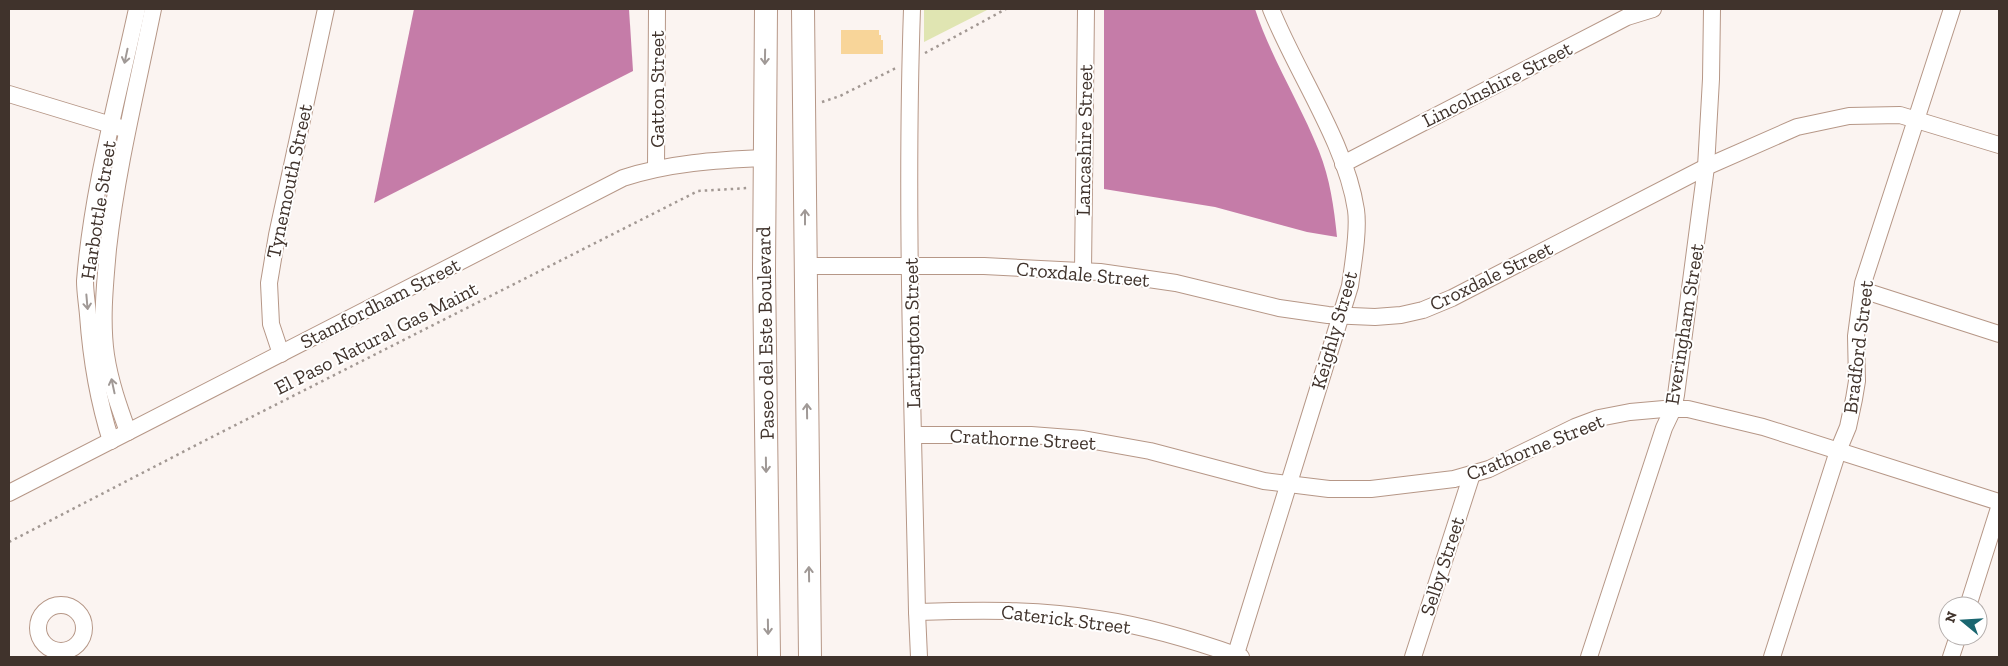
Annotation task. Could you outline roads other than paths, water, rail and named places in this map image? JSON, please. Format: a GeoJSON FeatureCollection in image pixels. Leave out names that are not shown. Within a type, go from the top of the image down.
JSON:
{"type":"FeatureCollection","features":[{"type":"Feature","properties":{"kind":"main road","name":"Paseo del Este Boulevard"},"geometry":{"type":"LineString","coordinates":[[766,9],[764,187],[769,657]]}},
{"type":"Feature","properties":{"kind":"main road","name":"Paseo del Este Boulevard"},"geometry":{"type":"LineString","coordinates":[[803,9],[810,657]]}},
{"type":"Feature","properties":{"kind":"street","name":"Harbottle Street"},"geometry":{"type":"LineString","coordinates":[[111,441],[104,420],[96,379],[85,282],[91,232],[137,9]]}},
{"type":"Feature","properties":{"kind":"street","name":"Harbottle Street"},"geometry":{"type":"LineString","coordinates":[[128,432],[114,394],[106,354],[104,294],[112,218],[153,9]]}},
{"type":"Feature","properties":{"kind":"street","name":"Tynemouth Street"},"geometry":{"type":"LineString","coordinates":[[281,354],[271,324],[269,283],[277,236],[326,9]]}},
{"type":"Feature","properties":{"kind":"street","name":"Gatton Street"},"geometry":{"type":"LineString","coordinates":[[656,168],[657,9]]}},
{"type":"Feature","properties":{"kind":"street","name":"Lartington Street"},"geometry":{"type":"LineString","coordinates":[[912,9],[910,61],[911,265],[916,612],[919,657]]}},
{"type":"Feature","properties":{"kind":"street","name":"Lancashire Street"},"geometry":{"type":"LineString","coordinates":[[1082,271],[1086,9]]}},
{"type":"Feature","properties":{"kind":"street","name":"Keighly Street"},"geometry":{"type":"LineString","coordinates":[[1237,657],[1350,286],[1354,262],[1356,211],[1349,182],[1336,145],[1271,9]]}},
{"type":"Feature","properties":{"kind":"street","name":"Lincolnshire Street"},"geometry":{"type":"LineString","coordinates":[[1343,164],[1627,17],[1654,9]]}},
{"type":"Feature","properties":{"kind":"street","name":"Everingham Street"},"geometry":{"type":"LineString","coordinates":[[1589,657],[1664,428],[1673,409],[1682,363],[1706,166],[1711,79],[1712,9]]}},
{"type":"Feature","properties":{"kind":"street","name":"Bradford Street"},"geometry":{"type":"LineString","coordinates":[[1772,657],[1838,451],[1848,427],[1857,381],[1856,336],[1862,290],[1952,9]]}},
{"type":"Feature","properties":{"kind":"street"},"geometry":{"type":"LineString","coordinates":[[9,94],[128,130]]}},
{"type":"Feature","properties":{"kind":"street","name":"Croxdale Street"},"geometry":{"type":"LineString","coordinates":[[805,266],[911,265],[1082,271],[1176,283],[1279,308],[1340,316],[1400,315],[1423,310],[1444,301],[1706,166],[1790,130],[1820,122],[1866,114],[1900,115],[1999,145]]}},
{"type":"Feature","properties":{"kind":"street","name":"Stamfordham Street"},"geometry":{"type":"LineString","coordinates":[[9,493],[623,178],[656,168],[700,162],[764,158]]}},
{"type":"Feature","properties":{"kind":"street"},"geometry":{"type":"LineString","coordinates":[[1862,290],[1999,334]]}},
{"type":"Feature","properties":{"kind":"street","name":"Crathorne Street"},"geometry":{"type":"LineString","coordinates":[[913,435],[1022,434],[1083,439],[1150,451],[1264,481],[1330,489],[1371,489],[1436,482],[1489,469],[1575,427],[1599,418],[1630,412],[1688,409],[1763,427],[1999,502]]}},
{"type":"Feature","properties":{"kind":"street","name":"Selby Street"},"geometry":{"type":"LineString","coordinates":[[1413,657],[1472,474]]}},
{"type":"Feature","properties":{"kind":"street"},"geometry":{"type":"LineString","coordinates":[[1971,596],[1999,508]]}},
{"type":"Feature","properties":{"kind":"street","name":"Caterick Street"},"geometry":{"type":"LineString","coordinates":[[916,612],[1010,611],[1099,618],[1141,628],[1237,657]]}}]}
